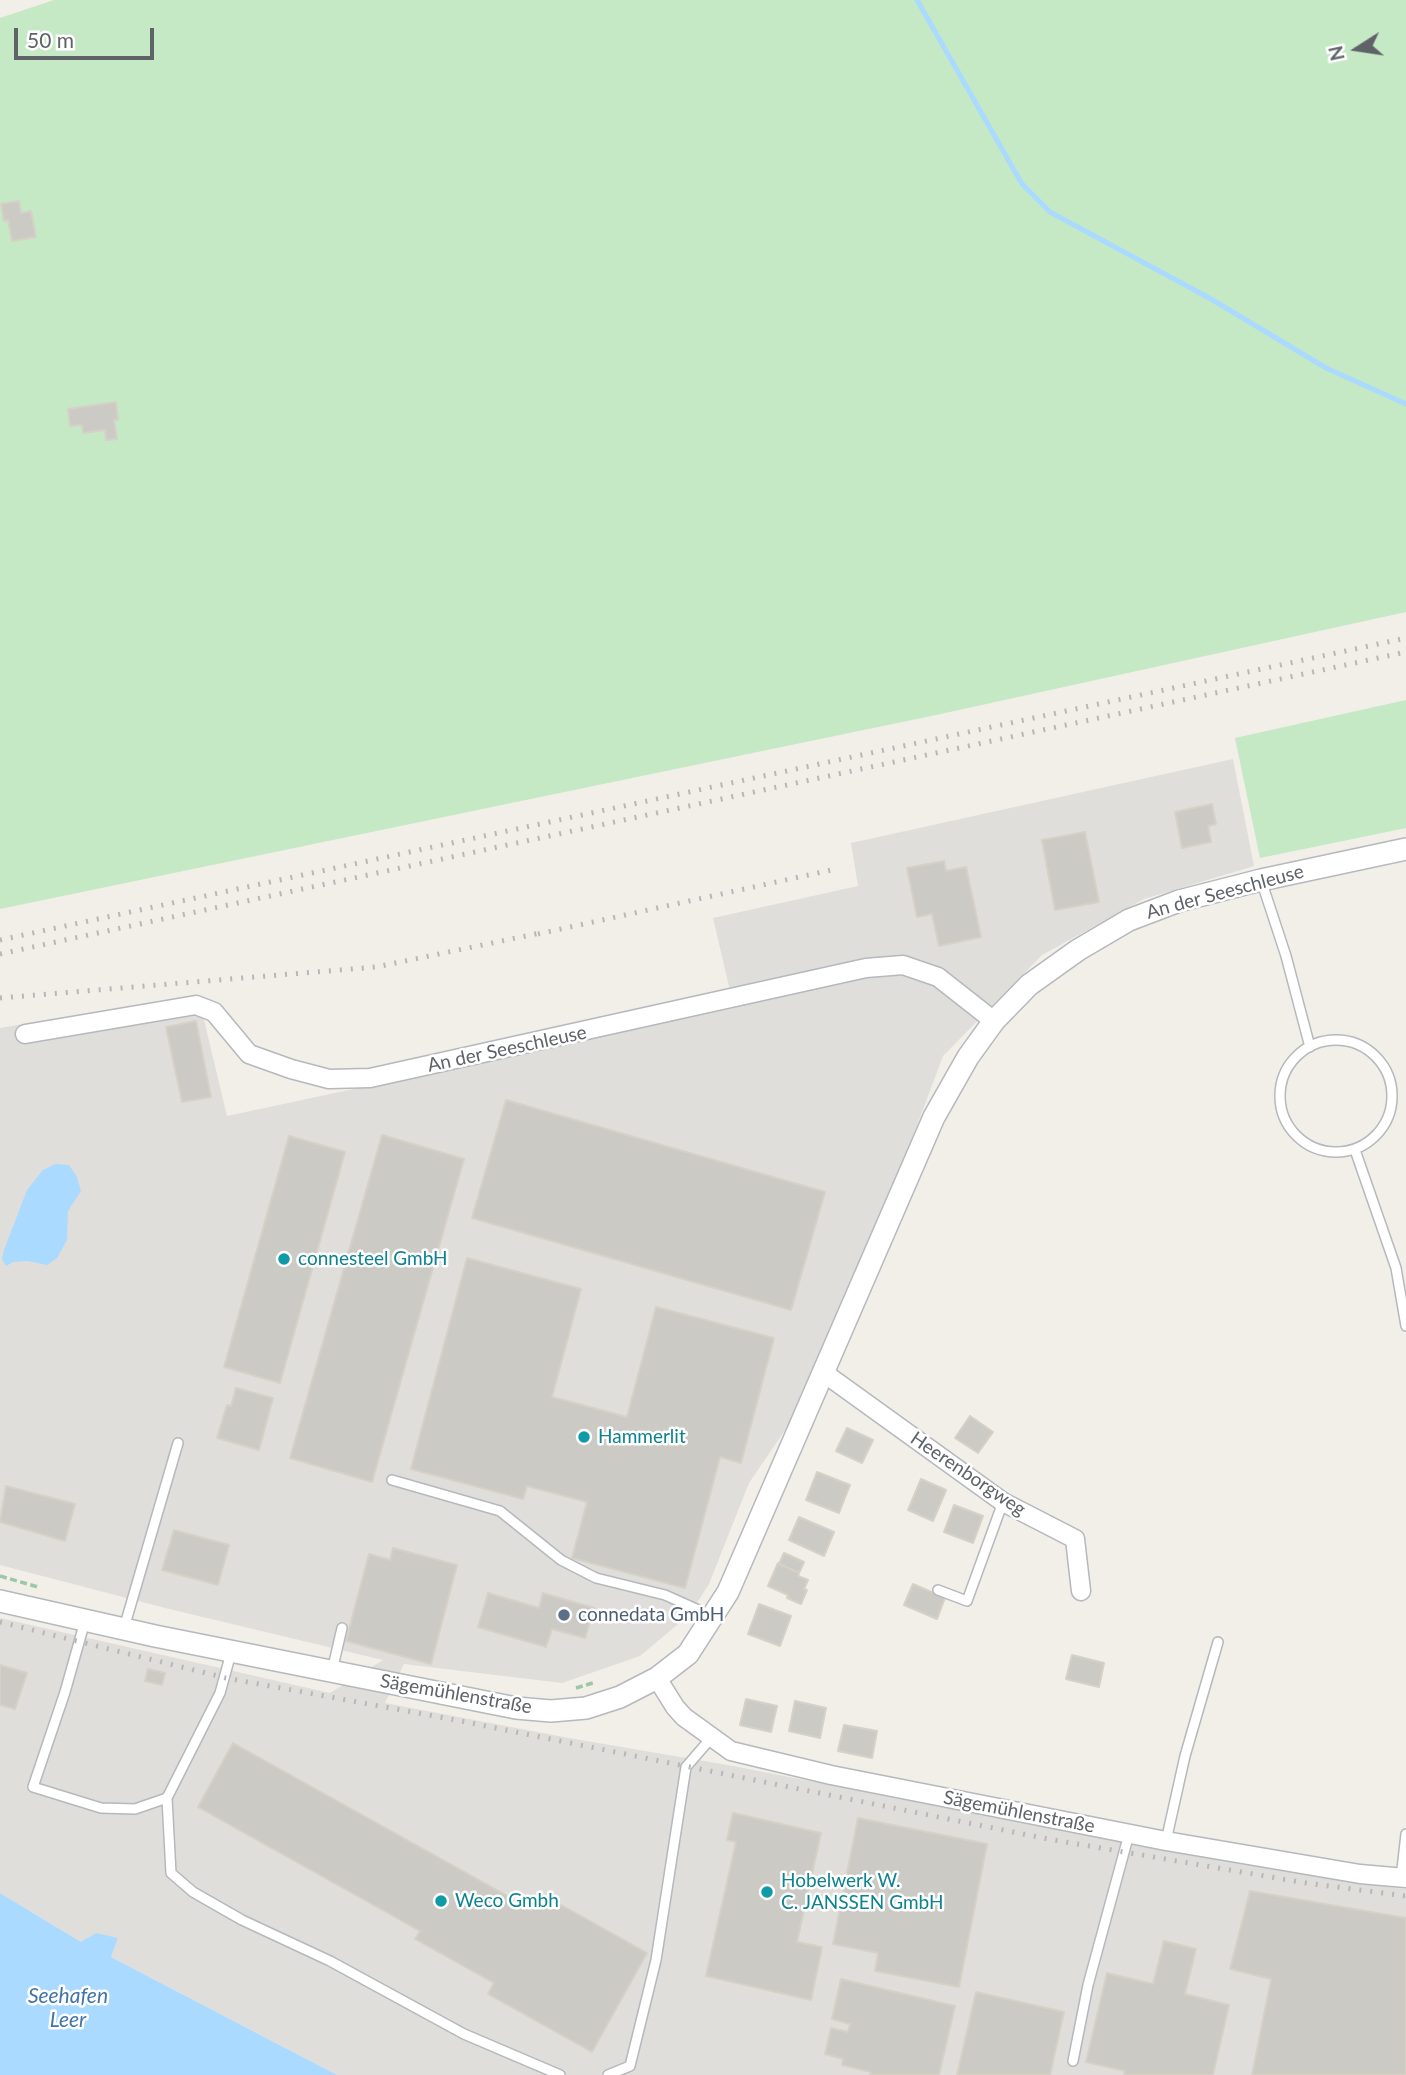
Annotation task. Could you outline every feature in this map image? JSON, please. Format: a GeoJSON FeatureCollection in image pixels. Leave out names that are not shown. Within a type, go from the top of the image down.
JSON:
{"type":"FeatureCollection","features":[{"type":"Feature","properties":{"kind":"street","name":"An der Seeschleuse"},"geometry":{"type":"LineString","coordinates":[[657,1678],[688,1654],[734,1581],[934,1117],[968,1057],[994,1021],[1028,985],[1078,950],[1129,920],[1179,901],[1261,880],[1406,849]]}},
{"type":"Feature","properties":{"kind":"street","name":"An der Seeschleuse"},"geometry":{"type":"LineString","coordinates":[[25,1034],[197,1005],[214,1012],[249,1054],[329,1079],[370,1078],[866,968],[903,965],[938,977],[994,1021]]}},
{"type":"Feature","properties":{"kind":"street","name":"Heerenborgweg"},"geometry":{"type":"LineString","coordinates":[[824,1373],[1003,1502],[1075,1539],[1082,1591]]}},
{"type":"Feature","properties":{"kind":"street","name":"Sägemühlenstraße"},"geometry":{"type":"LineString","coordinates":[[0,1601],[124,1630],[516,1708],[551,1711],[586,1707],[621,1697],[657,1678],[684,1717],[731,1751],[831,1776],[1166,1841],[1360,1874],[1403,1878]]}},
{"type":"Feature","properties":{"kind":"lane"},"geometry":{"type":"LineString","coordinates":[[1261,880],[1286,956],[1310,1046]]}},
{"type":"Feature","properties":{"kind":"lane"},"geometry":{"type":"LineString","coordinates":[[1328,1041],[1345,1041],[1365,1048],[1381,1062],[1385,1070],[1392,1088],[1390,1113],[1379,1134],[1355,1150],[1323,1152],[1301,1140],[1284,1119],[1280,1093],[1285,1073],[1296,1057],[1310,1046],[1328,1041]]}},
{"type":"Feature","properties":{"kind":"lane"},"geometry":{"type":"LineString","coordinates":[[1355,1150],[1395,1268],[1406,1326]]}},
{"type":"Feature","properties":{"kind":"lane"},"geometry":{"type":"LineString","coordinates":[[1395,1268],[1406,1266]]}},
{"type":"Feature","properties":{"kind":"lane"},"geometry":{"type":"LineString","coordinates":[[124,1630],[178,1443]]}},
{"type":"Feature","properties":{"kind":"lane"},"geometry":{"type":"LineString","coordinates":[[392,1480],[500,1511],[561,1560],[596,1578],[665,1595],[713,1617]]}},
{"type":"Feature","properties":{"kind":"lane"},"geometry":{"type":"LineString","coordinates":[[938,1590],[967,1601],[1003,1502]]}},
{"type":"Feature","properties":{"kind":"lane"},"geometry":{"type":"LineString","coordinates":[[85,1621],[65,1692],[33,1787],[101,1808],[135,1809],[167,1798]]}},
{"type":"Feature","properties":{"kind":"lane"},"geometry":{"type":"LineString","coordinates":[[332,1671],[342,1628]]}},
{"type":"Feature","properties":{"kind":"lane"},"geometry":{"type":"LineString","coordinates":[[1166,1841],[1185,1756],[1219,1642]]}},
{"type":"Feature","properties":{"kind":"lane"},"geometry":{"type":"LineString","coordinates":[[231,1651],[220,1693],[167,1798],[171,1873],[193,1892],[242,1920],[330,1961],[464,2034],[560,2075]]}},
{"type":"Feature","properties":{"kind":"lane"},"geometry":{"type":"LineString","coordinates":[[608,2075],[630,2066],[656,1960],[686,1767],[712,1737]]}},
{"type":"Feature","properties":{"kind":"lane"},"geometry":{"type":"LineString","coordinates":[[1073,2061],[1088,1985],[1129,1834]]}},
{"type":"Feature","properties":{"kind":"lane"},"geometry":{"type":"LineString","coordinates":[[1403,1878],[1406,1834]]}},
{"type":"Feature","properties":{"kind":"shaded area"},"geometry":{"type":"Polygon","coordinates":[[[1233,759],[1254,866],[1144,899],[1042,955],[943,1056],[824,1373],[749,1483],[709,1584],[689,1615],[640,1656],[562,1683],[404,1664],[385,1703],[733,1766],[1166,1851],[1406,1889],[1406,2075],[337,2075],[111,1957],[118,1938],[81,1942],[0,1893],[0,1618],[330,1693],[383,1660],[0,1565],[0,1028],[198,995],[227,1116],[734,1008],[713,918],[858,886],[851,843],[1233,759]]]}},
{"type":"Feature","properties":{"kind":"green space"},"geometry":{"type":"Polygon","coordinates":[[[54,0],[1406,0],[1406,612],[936,715],[0,909],[0,18],[54,0]]]}},
{"type":"Feature","properties":{"kind":"green space"},"geometry":{"type":"Polygon","coordinates":[[[1406,700],[1406,828],[1260,858],[1235,738],[1406,700]]]}},
{"type":"Feature","properties":{"kind":"water"},"geometry":{"type":"Polygon","coordinates":[[[55,1164],[69,1165],[77,1177],[81,1191],[68,1211],[67,1240],[57,1258],[47,1265],[27,1261],[13,1262],[6,1266],[2,1259],[4,1250],[27,1190],[43,1170],[55,1164]]]}},
{"type":"Feature","properties":{"kind":"water","name":"Seehafen Leer"},"geometry":{"type":"Polygon","coordinates":[[[0,1893],[81,1942],[96,1933],[118,1938],[111,1957],[337,2075],[0,2075],[0,1893]]]}},
{"type":"Feature","properties":{"kind":"building"},"geometry":{"type":"Polygon","coordinates":[[[19,201],[21,213],[31,211],[36,237],[12,241],[8,220],[4,221],[1,204],[19,201]]]}},
{"type":"Feature","properties":{"kind":"building"},"geometry":{"type":"Polygon","coordinates":[[[116,402],[118,420],[114,420],[117,439],[106,440],[105,430],[83,433],[82,425],[70,426],[68,409],[116,402]]]}},
{"type":"Feature","properties":{"kind":"building"},"geometry":{"type":"Polygon","coordinates":[[[1212,804],[1216,824],[1208,826],[1211,842],[1182,848],[1175,812],[1212,804]]]}},
{"type":"Feature","properties":{"kind":"building"},"geometry":{"type":"Polygon","coordinates":[[[1085,832],[1099,902],[1055,910],[1042,840],[1085,832]]]}},
{"type":"Feature","properties":{"kind":"building"},"geometry":{"type":"Polygon","coordinates":[[[944,861],[946,871],[966,867],[981,937],[939,946],[932,914],[917,917],[907,868],[944,861]]]}},
{"type":"Feature","properties":{"kind":"building"},"geometry":{"type":"Polygon","coordinates":[[[196,1021],[211,1097],[182,1102],[166,1027],[196,1021]]]}},
{"type":"Feature","properties":{"kind":"building"},"geometry":{"type":"Polygon","coordinates":[[[506,1100],[825,1192],[791,1310],[472,1218],[506,1100]]]}},
{"type":"Feature","properties":{"kind":"building"},"geometry":{"type":"Polygon","coordinates":[[[382,1135],[464,1159],[372,1482],[290,1458],[382,1135]]]}},
{"type":"Feature","properties":{"kind":"building","name":"connesteel GmbH"},"geometry":{"type":"Polygon","coordinates":[[[289,1136],[345,1152],[280,1383],[224,1367],[289,1136]]]}},
{"type":"Feature","properties":{"kind":"building","name":"Hammerlit"},"geometry":{"type":"Polygon","coordinates":[[[467,1258],[581,1289],[552,1397],[627,1417],[656,1307],[774,1338],[741,1463],[720,1457],[685,1588],[572,1558],[587,1502],[527,1486],[523,1499],[411,1469],[467,1258]]]}},
{"type":"Feature","properties":{"kind":"building"},"geometry":{"type":"Polygon","coordinates":[[[236,1388],[273,1398],[259,1450],[217,1438],[227,1405],[231,1406],[236,1388]]]}},
{"type":"Feature","properties":{"kind":"building"},"geometry":{"type":"Polygon","coordinates":[[[970,1416],[993,1432],[978,1453],[955,1438],[970,1416]]]}},
{"type":"Feature","properties":{"kind":"building"},"geometry":{"type":"Polygon","coordinates":[[[847,1428],[873,1440],[862,1463],[836,1451],[847,1428]]]}},
{"type":"Feature","properties":{"kind":"building"},"geometry":{"type":"Polygon","coordinates":[[[817,1472],[850,1485],[839,1513],[806,1500],[817,1472]]]}},
{"type":"Feature","properties":{"kind":"building"},"geometry":{"type":"Polygon","coordinates":[[[921,1479],[946,1490],[933,1521],[908,1510],[921,1479]]]}},
{"type":"Feature","properties":{"kind":"building"},"geometry":{"type":"Polygon","coordinates":[[[6,1486],[75,1504],[65,1541],[0,1522],[6,1486]]]}},
{"type":"Feature","properties":{"kind":"building"},"geometry":{"type":"Polygon","coordinates":[[[954,1505],[983,1516],[973,1543],[944,1532],[954,1505]]]}},
{"type":"Feature","properties":{"kind":"building"},"geometry":{"type":"Polygon","coordinates":[[[799,1517],[834,1532],[824,1556],[789,1540],[799,1517]]]}},
{"type":"Feature","properties":{"kind":"building"},"geometry":{"type":"Polygon","coordinates":[[[174,1530],[229,1545],[218,1585],[162,1570],[174,1530]]]}},
{"type":"Feature","properties":{"kind":"building"},"geometry":{"type":"Polygon","coordinates":[[[393,1548],[457,1565],[431,1664],[346,1641],[369,1554],[390,1560],[393,1548]]]}},
{"type":"Feature","properties":{"kind":"building"},"geometry":{"type":"Polygon","coordinates":[[[784,1553],[804,1562],[799,1573],[779,1564],[784,1553]]]}},
{"type":"Feature","properties":{"kind":"building"},"geometry":{"type":"Polygon","coordinates":[[[778,1563],[808,1580],[801,1604],[768,1586],[778,1563]]]}},
{"type":"Feature","properties":{"kind":"building"},"geometry":{"type":"Polygon","coordinates":[[[913,1584],[945,1598],[937,1619],[904,1605],[913,1584]]]}},
{"type":"Feature","properties":{"kind":"building"},"geometry":{"type":"Polygon","coordinates":[[[488,1593],[539,1608],[543,1593],[594,1608],[585,1638],[552,1629],[546,1647],[478,1627],[488,1593]]]}},
{"type":"Feature","properties":{"kind":"building"},"geometry":{"type":"Polygon","coordinates":[[[759,1604],[791,1616],[780,1646],[748,1634],[759,1604]]]}},
{"type":"Feature","properties":{"kind":"building"},"geometry":{"type":"Polygon","coordinates":[[[1072,1655],[1104,1663],[1099,1687],[1066,1679],[1072,1655]]]}},
{"type":"Feature","properties":{"kind":"building"},"geometry":{"type":"Polygon","coordinates":[[[0,1665],[27,1673],[15,1709],[0,1705],[0,1665]]]}},
{"type":"Feature","properties":{"kind":"building"},"geometry":{"type":"Polygon","coordinates":[[[148,1669],[165,1673],[162,1685],[145,1681],[148,1669]]]}},
{"type":"Feature","properties":{"kind":"building"},"geometry":{"type":"Polygon","coordinates":[[[746,1699],[777,1706],[771,1732],[740,1725],[746,1699]]]}},
{"type":"Feature","properties":{"kind":"building"},"geometry":{"type":"Polygon","coordinates":[[[795,1701],[826,1708],[820,1738],[789,1731],[795,1701]]]}},
{"type":"Feature","properties":{"kind":"building"},"geometry":{"type":"Polygon","coordinates":[[[844,1725],[877,1731],[872,1758],[838,1751],[844,1725]]]}},
{"type":"Feature","properties":{"kind":"building","name":"Weco Gmbh"},"geometry":{"type":"Polygon","coordinates":[[[233,1743],[531,1909],[540,1893],[647,1953],[592,2052],[488,1994],[494,1983],[415,1939],[420,1931],[198,1807],[233,1743]]]}},
{"type":"Feature","properties":{"kind":"building","name":"Hobelwerk W. C. JANSSEN GmbH"},"geometry":{"type":"Polygon","coordinates":[[[733,1813],[821,1833],[797,1942],[822,1947],[811,2000],[706,1976],[736,1842],[727,1840],[733,1813]]]}},
{"type":"Feature","properties":{"kind":"building"},"geometry":{"type":"Polygon","coordinates":[[[858,1818],[987,1844],[959,1987],[875,1971],[878,1953],[833,1944],[858,1818]]]}},
{"type":"Feature","properties":{"kind":"building"},"geometry":{"type":"Polygon","coordinates":[[[1250,1891],[1406,1918],[1406,2075],[1252,2075],[1271,1979],[1230,1969],[1250,1891]]]}},
{"type":"Feature","properties":{"kind":"building"},"geometry":{"type":"Polygon","coordinates":[[[1164,1941],[1196,1949],[1185,1994],[1229,2005],[1213,2075],[1124,2075],[1125,2071],[1086,2062],[1107,1973],[1153,1984],[1164,1941]]]}},
{"type":"Feature","properties":{"kind":"building"},"geometry":{"type":"Polygon","coordinates":[[[841,1979],[955,2006],[939,2075],[870,2075],[871,2072],[842,2065],[843,2059],[825,2054],[831,2028],[848,2032],[850,2024],[832,2019],[841,1979]]]}},
{"type":"Feature","properties":{"kind":"building"},"geometry":{"type":"Polygon","coordinates":[[[976,1992],[1064,2012],[1050,2075],[957,2075],[976,1992]]]}},
{"type":"Feature","properties":{"kind":"waterway"},"geometry":{"type":"LineString","coordinates":[[917,0],[1022,184],[1050,212],[1211,299],[1326,368],[1406,404]]}},
{"type":"Feature","properties":{"kind":"railway"},"geometry":{"type":"LineString","coordinates":[[0,940],[1406,638]]}},
{"type":"Feature","properties":{"kind":"railway"},"geometry":{"type":"LineString","coordinates":[[0,954],[1406,652]]}},
{"type":"Feature","properties":{"kind":"railway"},"geometry":{"type":"LineString","coordinates":[[538,934],[836,869]]}},
{"type":"Feature","properties":{"kind":"railway"},"geometry":{"type":"LineString","coordinates":[[0,998],[376,967],[545,932]]}},
{"type":"Feature","properties":{"kind":"railway"},"geometry":{"type":"LineString","coordinates":[[0,1622],[226,1678],[456,1720],[1048,1839],[1306,1883],[1406,1896]]}},
{"type":"Feature","properties":{"kind":"place","name":"connesteel GmbH"},"geometry":{"type":"Point","coordinates":[284,1259]}},
{"type":"Feature","properties":{"kind":"place","name":"Hammerlit"},"geometry":{"type":"Point","coordinates":[584,1437]}},
{"type":"Feature","properties":{"kind":"place","name":"connedata GmbH"},"geometry":{"type":"Point","coordinates":[564,1615]}},
{"type":"Feature","properties":{"kind":"place","name":"Hobelwerk W. C. JANSSEN GmbH"},"geometry":{"type":"Point","coordinates":[767,1892]}},
{"type":"Feature","properties":{"kind":"place","name":"Weco Gmbh"},"geometry":{"type":"Point","coordinates":[441,1901]}}]}
